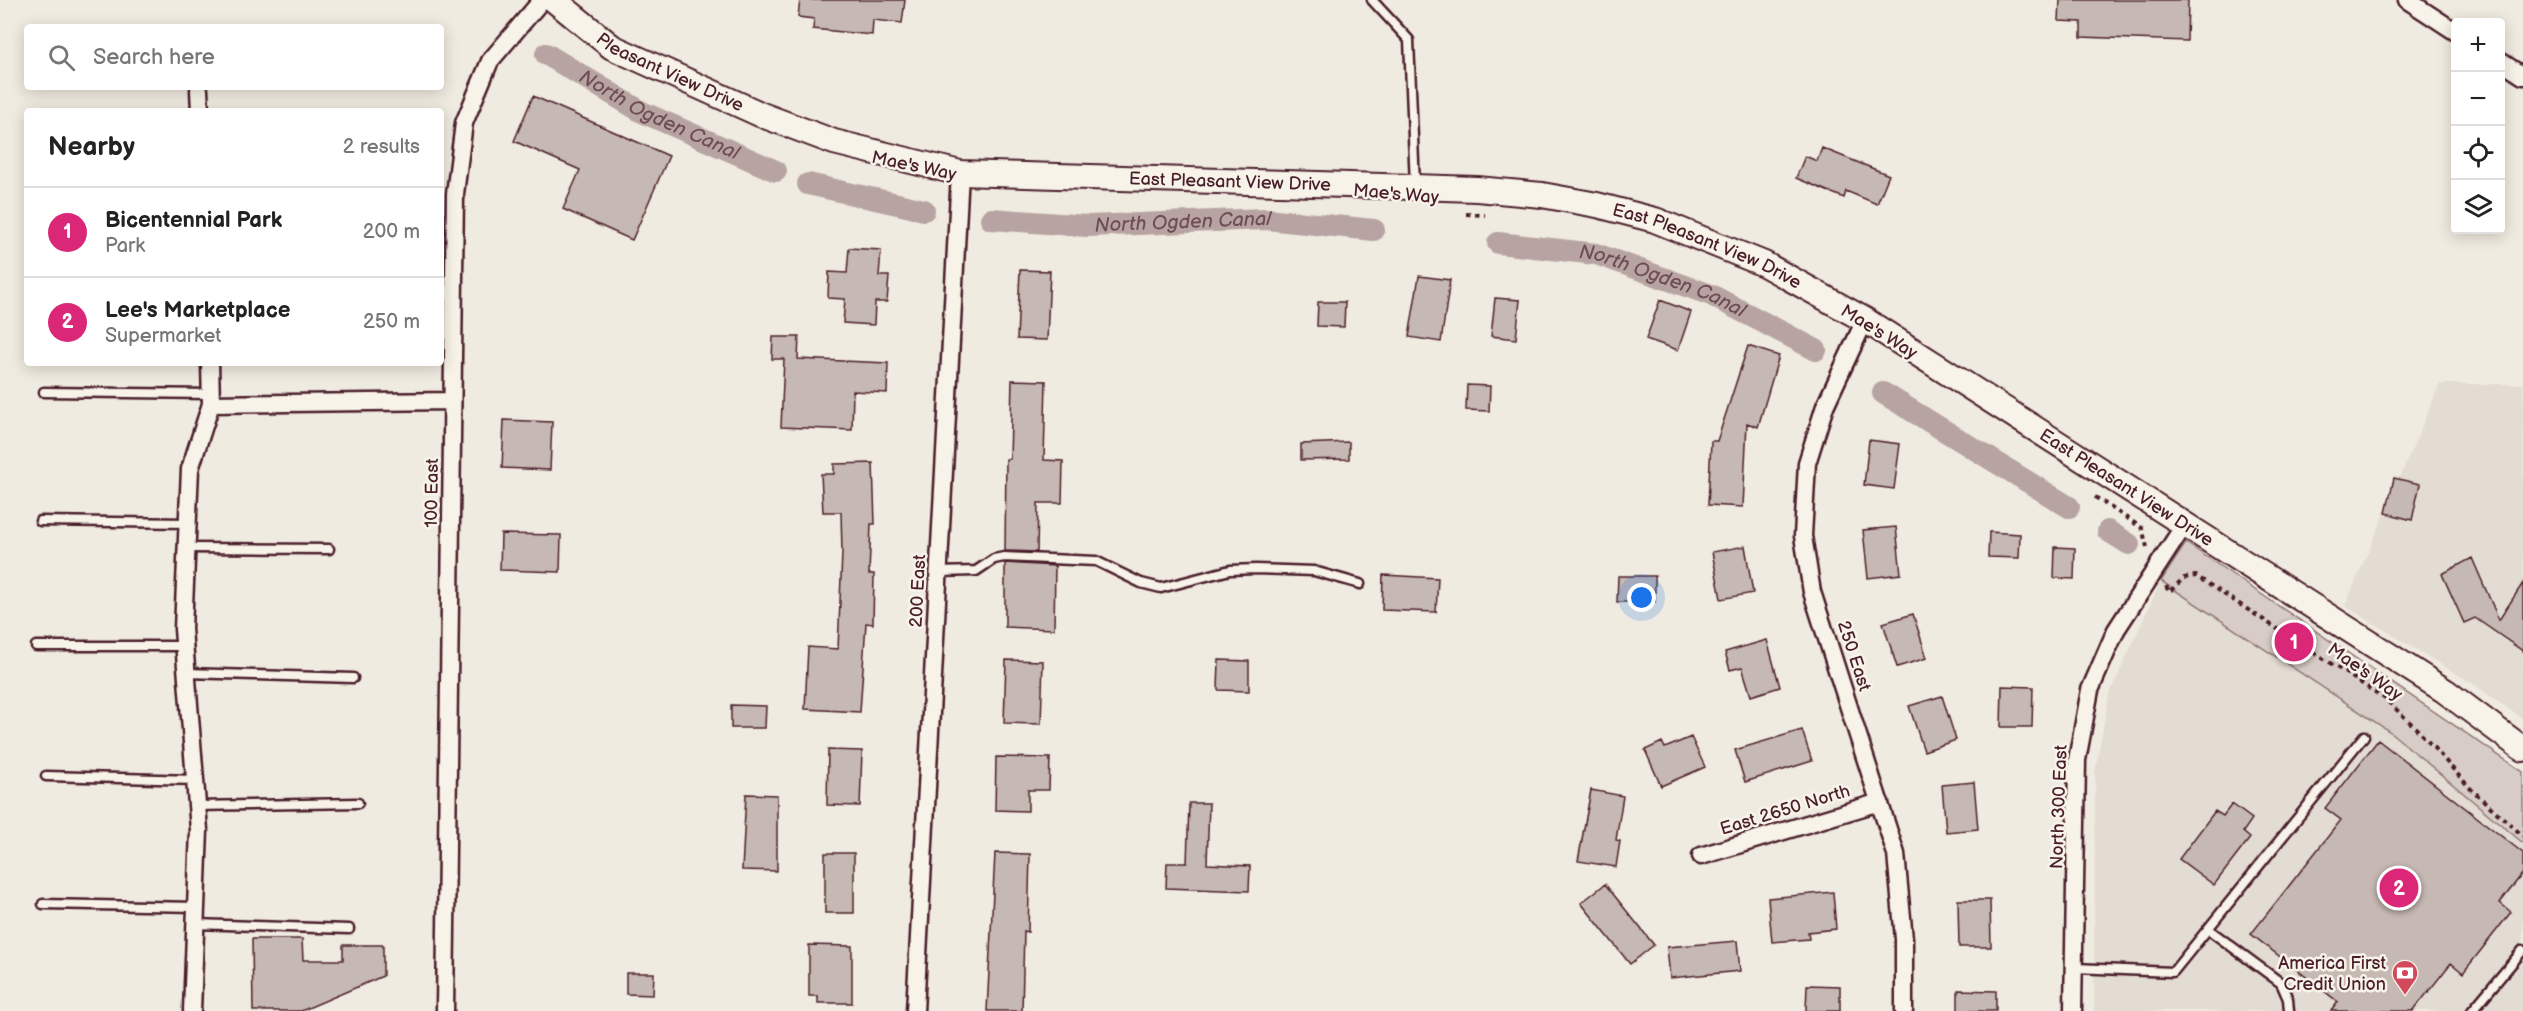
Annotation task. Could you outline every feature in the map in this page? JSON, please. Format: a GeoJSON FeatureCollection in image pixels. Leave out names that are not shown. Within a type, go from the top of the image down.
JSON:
{"type":"FeatureCollection","features":[{"type":"Feature","properties":{"kind":"street","name":"100 East"},"geometry":{"type":"LineString","coordinates":[[445,1011],[455,194],[464,123],[490,61],[542,0]]}},
{"type":"Feature","properties":{"kind":"street","name":"Pleasant View Drive"},"geometry":{"type":"LineString","coordinates":[[554,0],[612,47],[762,115]]}},
{"type":"Feature","properties":{"kind":"street"},"geometry":{"type":"LineString","coordinates":[[2407,0],[2451,29]]}},
{"type":"Feature","properties":{"kind":"street"},"geometry":{"type":"LineString","coordinates":[[2505,64],[2523,76]]}},
{"type":"Feature","properties":{"kind":"street"},"geometry":{"type":"LineString","coordinates":[[199,90],[200,108]]}},
{"type":"Feature","properties":{"kind":"street","name":"East Pleasant View Drive"},"geometry":{"type":"LineString","coordinates":[[762,115],[834,142],[960,173],[1415,186],[1542,195],[1597,205],[1655,220],[1764,264],[1865,320],[2445,691],[2523,749]]}},
{"type":"Feature","properties":{"kind":"street","name":"200 East"},"geometry":{"type":"LineString","coordinates":[[915,1011],[960,173]]}},
{"type":"Feature","properties":{"kind":"street","name":"250 East"},"geometry":{"type":"LineString","coordinates":[[1865,320],[1825,406],[1807,463],[1803,536],[1812,592],[1896,854],[1904,939],[1904,1011]]}},
{"type":"Feature","properties":{"kind":"street"},"geometry":{"type":"LineString","coordinates":[[192,1011],[199,830],[183,629],[190,470],[211,399],[210,366]]}},
{"type":"Feature","properties":{"kind":"street"},"geometry":{"type":"LineString","coordinates":[[211,399],[452,401]]}},
{"type":"Feature","properties":{"kind":"street","name":"North 300 East"},"geometry":{"type":"LineString","coordinates":[[2073,1011],[2077,760],[2090,690],[2116,630],[2185,524]]}},
{"type":"Feature","properties":{"kind":"street","name":"East 2650 North"},"geometry":{"type":"LineString","coordinates":[[1701,856],[1880,802]]}},
{"type":"Feature","properties":{"kind":"lane"},"geometry":{"type":"LineString","coordinates":[[1372,0],[1409,40],[1415,186]]}},
{"type":"Feature","properties":{"kind":"lane"},"geometry":{"type":"LineString","coordinates":[[44,392],[211,399]]}},
{"type":"Feature","properties":{"kind":"lane"},"geometry":{"type":"LineString","coordinates":[[40,521],[188,523]]}},
{"type":"Feature","properties":{"kind":"lane"},"geometry":{"type":"LineString","coordinates":[[187,548],[330,549]]}},
{"type":"Feature","properties":{"kind":"lane"},"geometry":{"type":"LineString","coordinates":[[938,572],[976,571],[994,559],[1004,557],[1096,561],[1141,583],[1161,588],[1230,570],[1256,569],[1314,571],[1360,584]]}},
{"type":"Feature","properties":{"kind":"lane"},"geometry":{"type":"LineString","coordinates":[[36,646],[184,646]]}},
{"type":"Feature","properties":{"kind":"lane"},"geometry":{"type":"LineString","coordinates":[[186,673],[352,678]]}},
{"type":"Feature","properties":{"kind":"lane"},"geometry":{"type":"LineString","coordinates":[[2074,968],[2173,972],[2364,736]]}},
{"type":"Feature","properties":{"kind":"lane"},"geometry":{"type":"LineString","coordinates":[[46,776],[195,780]]}},
{"type":"Feature","properties":{"kind":"lane"},"geometry":{"type":"LineString","coordinates":[[197,806],[358,803]]}},
{"type":"Feature","properties":{"kind":"lane"},"geometry":{"type":"LineString","coordinates":[[43,904],[349,929]]}},
{"type":"Feature","properties":{"kind":"lane"},"geometry":{"type":"LineString","coordinates":[[2208,929],[2281,983],[2288,999],[2289,1011]]}},
{"type":"Feature","properties":{"kind":"lane"},"geometry":{"type":"LineString","coordinates":[[2472,1011],[2523,950]]}},
{"type":"Feature","properties":{"kind":"path","name":"Mae's Way"},"geometry":{"type":"LineString","coordinates":[[1464,213],[1492,215]]}},
{"type":"Feature","properties":{"kind":"path"},"geometry":{"type":"LineString","coordinates":[[2086,491],[2142,528],[2144,540]]}},
{"type":"Feature","properties":{"kind":"path","name":"Mae's Way"},"geometry":{"type":"LineString","coordinates":[[2169,592],[2184,578],[2196,576],[2384,698],[2414,726],[2470,789],[2523,836]]}},
{"type":"Feature","properties":{"kind":"shaded area"},"geometry":{"type":"Polygon","coordinates":[[[2440,384],[2523,384],[2523,719],[2473,684],[2345,606],[2440,384]]]}},
{"type":"Feature","properties":{"kind":"shaded area"},"geometry":{"type":"Polygon","coordinates":[[[2186,543],[2523,772],[2523,843],[2389,731],[2161,581],[2186,543]]]}},
{"type":"Feature","properties":{"kind":"shaded area"},"geometry":{"type":"Polygon","coordinates":[[[2161,581],[2389,731],[2523,840],[2523,1011],[2094,1011],[2095,772],[2109,695],[2161,581]]]}},
{"type":"Feature","properties":{"kind":"building"},"geometry":{"type":"Polygon","coordinates":[[[800,0],[905,0],[902,23],[873,20],[872,35],[813,29],[814,19],[798,17],[800,0]]]}},
{"type":"Feature","properties":{"kind":"building"},"geometry":{"type":"Polygon","coordinates":[[[2060,0],[2188,0],[2187,41],[2081,37],[2081,22],[2059,21],[2060,0]]]}},
{"type":"Feature","properties":{"kind":"building"},"geometry":{"type":"Polygon","coordinates":[[[533,96],[669,156],[632,240],[563,209],[580,170],[514,141],[533,96]]]}},
{"type":"Feature","properties":{"kind":"building"},"geometry":{"type":"Polygon","coordinates":[[[1822,148],[1889,175],[1877,204],[1846,191],[1844,198],[1796,178],[1805,156],[1817,161],[1822,148]]]}},
{"type":"Feature","properties":{"kind":"building"},"geometry":{"type":"Polygon","coordinates":[[[849,248],[881,250],[879,276],[889,276],[887,302],[875,302],[874,325],[843,323],[845,299],[828,298],[829,272],[847,273],[849,248]]]}},
{"type":"Feature","properties":{"kind":"building"},"geometry":{"type":"Polygon","coordinates":[[[1020,270],[1050,271],[1047,340],[1017,339],[1020,270]]]}},
{"type":"Feature","properties":{"kind":"building"},"geometry":{"type":"Polygon","coordinates":[[[1419,276],[1450,280],[1441,342],[1409,337],[1419,276]]]}},
{"type":"Feature","properties":{"kind":"building"},"geometry":{"type":"Polygon","coordinates":[[[1495,298],[1520,300],[1516,339],[1491,336],[1495,298]]]}},
{"type":"Feature","properties":{"kind":"building"},"geometry":{"type":"Polygon","coordinates":[[[1660,300],[1691,312],[1678,350],[1646,339],[1660,300]]]}},
{"type":"Feature","properties":{"kind":"building"},"geometry":{"type":"Polygon","coordinates":[[[1318,302],[1345,302],[1344,327],[1317,326],[1318,302]]]}},
{"type":"Feature","properties":{"kind":"building"},"geometry":{"type":"Polygon","coordinates":[[[773,337],[799,337],[798,359],[888,363],[887,393],[853,391],[852,430],[781,427],[784,359],[772,359],[773,337]]]}},
{"type":"Feature","properties":{"kind":"building"},"geometry":{"type":"Polygon","coordinates":[[[1748,346],[1779,356],[1758,427],[1747,423],[1743,507],[1708,505],[1711,441],[1717,441],[1748,346]]]}},
{"type":"Feature","properties":{"kind":"building"},"geometry":{"type":"Polygon","coordinates":[[[1012,380],[1046,381],[1044,460],[1063,461],[1062,503],[1038,503],[1037,552],[1005,551],[1006,459],[1010,459],[1012,380]]]}},
{"type":"Feature","properties":{"kind":"building"},"geometry":{"type":"Polygon","coordinates":[[[1467,385],[1490,386],[1489,411],[1466,410],[1467,385]]]}},
{"type":"Feature","properties":{"kind":"building"},"geometry":{"type":"Polygon","coordinates":[[[504,420],[552,422],[550,470],[502,468],[504,420]]]}},
{"type":"Feature","properties":{"kind":"building"},"geometry":{"type":"Polygon","coordinates":[[[1869,440],[1900,444],[1894,489],[1864,485],[1869,440]]]}},
{"type":"Feature","properties":{"kind":"building"},"geometry":{"type":"Polygon","coordinates":[[[1349,442],[1349,459],[1301,460],[1301,444],[1349,442]]]}},
{"type":"Feature","properties":{"kind":"building"},"geometry":{"type":"Polygon","coordinates":[[[873,463],[875,524],[871,524],[869,574],[874,574],[873,624],[866,623],[860,712],[805,709],[808,647],[838,649],[842,553],[841,512],[823,512],[821,474],[834,474],[834,464],[873,463]]]}},
{"type":"Feature","properties":{"kind":"building"},"geometry":{"type":"Polygon","coordinates":[[[2394,478],[2420,484],[2412,520],[2386,513],[2394,478]]]}},
{"type":"Feature","properties":{"kind":"building"},"geometry":{"type":"Polygon","coordinates":[[[1896,527],[1901,574],[1868,578],[1863,530],[1896,527]]]}},
{"type":"Feature","properties":{"kind":"building"},"geometry":{"type":"Polygon","coordinates":[[[1989,532],[2020,534],[2019,558],[1988,557],[1989,532]]]}},
{"type":"Feature","properties":{"kind":"building"},"geometry":{"type":"Polygon","coordinates":[[[501,534],[561,535],[560,572],[500,570],[501,534]]]}},
{"type":"Feature","properties":{"kind":"building"},"geometry":{"type":"Polygon","coordinates":[[[1745,546],[1753,593],[1721,599],[1712,552],[1745,546]]]}},
{"type":"Feature","properties":{"kind":"building"},"geometry":{"type":"Polygon","coordinates":[[[2055,547],[2075,548],[2074,579],[2054,578],[2055,547]]]}},
{"type":"Feature","properties":{"kind":"building"},"geometry":{"type":"Polygon","coordinates":[[[2472,558],[2499,620],[2523,583],[2523,651],[2475,618],[2464,623],[2442,574],[2472,558]]]}},
{"type":"Feature","properties":{"kind":"building"},"geometry":{"type":"Polygon","coordinates":[[[1005,563],[1055,566],[1054,629],[1005,627],[1005,563]]]}},
{"type":"Feature","properties":{"kind":"building"},"geometry":{"type":"Polygon","coordinates":[[[1383,575],[1438,578],[1436,612],[1382,610],[1383,575]]]}},
{"type":"Feature","properties":{"kind":"building"},"geometry":{"type":"Polygon","coordinates":[[[1618,576],[1655,576],[1655,602],[1617,602],[1618,576]]]}},
{"type":"Feature","properties":{"kind":"building"},"geometry":{"type":"Polygon","coordinates":[[[1913,614],[1927,658],[1897,667],[1883,623],[1913,614]]]}},
{"type":"Feature","properties":{"kind":"building"},"geometry":{"type":"Polygon","coordinates":[[[1767,640],[1780,687],[1751,696],[1742,667],[1730,670],[1725,652],[1767,640]]]}},
{"type":"Feature","properties":{"kind":"building"},"geometry":{"type":"Polygon","coordinates":[[[1006,660],[1043,661],[1041,724],[1004,723],[1006,660]]]}},
{"type":"Feature","properties":{"kind":"building"},"geometry":{"type":"Polygon","coordinates":[[[1219,660],[1249,661],[1249,691],[1218,690],[1219,660]]]}},
{"type":"Feature","properties":{"kind":"building"},"geometry":{"type":"Polygon","coordinates":[[[2002,686],[2033,687],[2032,727],[2001,727],[2002,686]]]}},
{"type":"Feature","properties":{"kind":"building"},"geometry":{"type":"Polygon","coordinates":[[[1942,696],[1956,740],[1924,751],[1909,706],[1942,696]]]}},
{"type":"Feature","properties":{"kind":"building"},"geometry":{"type":"Polygon","coordinates":[[[731,705],[766,706],[765,728],[731,728],[731,705]]]}},
{"type":"Feature","properties":{"kind":"building"},"geometry":{"type":"Polygon","coordinates":[[[1802,730],[1812,761],[1745,782],[1735,750],[1802,730]]]}},
{"type":"Feature","properties":{"kind":"building"},"geometry":{"type":"Polygon","coordinates":[[[1691,737],[1705,767],[1661,786],[1645,750],[1662,742],[1665,748],[1691,737]]]}},
{"type":"Feature","properties":{"kind":"building"},"geometry":{"type":"Polygon","coordinates":[[[2378,740],[2523,853],[2523,873],[2500,903],[2511,912],[2463,973],[2451,963],[2413,1011],[2331,1011],[2338,1002],[2251,934],[2341,820],[2325,808],[2378,740]]]}},
{"type":"Feature","properties":{"kind":"building"},"geometry":{"type":"Polygon","coordinates":[[[828,750],[862,751],[860,806],[827,805],[828,750]]]}},
{"type":"Feature","properties":{"kind":"building"},"geometry":{"type":"Polygon","coordinates":[[[996,757],[1050,758],[1049,790],[1028,790],[1028,811],[995,810],[996,757]]]}},
{"type":"Feature","properties":{"kind":"building"},"geometry":{"type":"Polygon","coordinates":[[[1974,782],[1978,829],[1946,832],[1942,785],[1974,782]]]}},
{"type":"Feature","properties":{"kind":"building"},"geometry":{"type":"Polygon","coordinates":[[[1591,790],[1623,796],[1616,840],[1620,841],[1616,867],[1578,861],[1591,790]]]}},
{"type":"Feature","properties":{"kind":"building"},"geometry":{"type":"Polygon","coordinates":[[[746,794],[777,795],[777,871],[742,870],[746,794]]]}},
{"type":"Feature","properties":{"kind":"building"},"geometry":{"type":"Polygon","coordinates":[[[1189,803],[1209,803],[1207,864],[1250,866],[1249,891],[1166,888],[1167,863],[1187,863],[1189,803]]]}},
{"type":"Feature","properties":{"kind":"building"},"geometry":{"type":"Polygon","coordinates":[[[2232,804],[2252,819],[2243,832],[2250,838],[2214,885],[2179,859],[2215,811],[2223,816],[2232,804]]]}},
{"type":"Feature","properties":{"kind":"building"},"geometry":{"type":"Polygon","coordinates":[[[825,853],[854,853],[854,913],[825,913],[825,853]]]}},
{"type":"Feature","properties":{"kind":"building"},"geometry":{"type":"Polygon","coordinates":[[[995,853],[1030,854],[1028,932],[1024,931],[1022,1011],[987,1011],[995,853]]]}},
{"type":"Feature","properties":{"kind":"building"},"geometry":{"type":"Polygon","coordinates":[[[1605,884],[1654,945],[1630,964],[1581,903],[1605,884]]]}},
{"type":"Feature","properties":{"kind":"building"},"geometry":{"type":"Polygon","coordinates":[[[1833,892],[1836,929],[1808,932],[1809,939],[1772,942],[1768,898],[1833,892]]]}},
{"type":"Feature","properties":{"kind":"building"},"geometry":{"type":"Polygon","coordinates":[[[1958,900],[1990,900],[1991,947],[1959,947],[1958,900]]]}},
{"type":"Feature","properties":{"kind":"building"},"geometry":{"type":"Polygon","coordinates":[[[252,939],[302,939],[303,960],[343,960],[343,945],[383,945],[383,976],[301,1011],[253,1011],[252,939]]]}},
{"type":"Feature","properties":{"kind":"building"},"geometry":{"type":"Polygon","coordinates":[[[1737,941],[1740,971],[1670,978],[1667,947],[1737,941]]]}},
{"type":"Feature","properties":{"kind":"building"},"geometry":{"type":"Polygon","coordinates":[[[809,945],[852,946],[852,1003],[818,1003],[818,996],[809,996],[809,945]]]}},
{"type":"Feature","properties":{"kind":"building"},"geometry":{"type":"Polygon","coordinates":[[[626,973],[654,973],[653,995],[626,994],[626,973]]]}},
{"type":"Feature","properties":{"kind":"building"},"geometry":{"type":"Polygon","coordinates":[[[1807,985],[1840,986],[1840,1011],[1806,1011],[1807,985]]]}},
{"type":"Feature","properties":{"kind":"building"},"geometry":{"type":"Polygon","coordinates":[[[1958,990],[1996,991],[1996,1011],[1958,1011],[1958,990]]]}},
{"type":"Feature","properties":{"kind":"waterway","name":"North Ogden Canal"},"geometry":{"type":"LineString","coordinates":[[546,54],[642,112],[776,171]]}},
{"type":"Feature","properties":{"kind":"waterway","name":"North Ogden Canal"},"geometry":{"type":"LineString","coordinates":[[808,184],[924,210]]}},
{"type":"Feature","properties":{"kind":"waterway","name":"North Ogden Canal"},"geometry":{"type":"LineString","coordinates":[[991,219],[1087,226],[1266,219],[1374,230]]}},
{"type":"Feature","properties":{"kind":"waterway","name":"North Ogden Canal"},"geometry":{"type":"LineString","coordinates":[[1498,243],[1596,254],[1711,295],[1816,350]]}},
{"type":"Feature","properties":{"kind":"waterway","name":"North Ogden Canal"},"geometry":{"type":"LineString","coordinates":[[1883,393],[2069,507]]}},
{"type":"Feature","properties":{"kind":"waterway","name":"North Ogden Canal"},"geometry":{"type":"LineString","coordinates":[[2108,531],[2129,544]]}},
{"type":"Feature","properties":{"kind":"place","name":"Bicentennial Park"},"geometry":{"type":"Point","coordinates":[2294,642]}},
{"type":"Feature","properties":{"kind":"place","name":"Lee's Marketplace"},"geometry":{"type":"Point","coordinates":[2399,888]}},
{"type":"Feature","properties":{"kind":"place","name":"America First Credit Union"},"geometry":{"type":"Point","coordinates":[2405,996]}}]}
